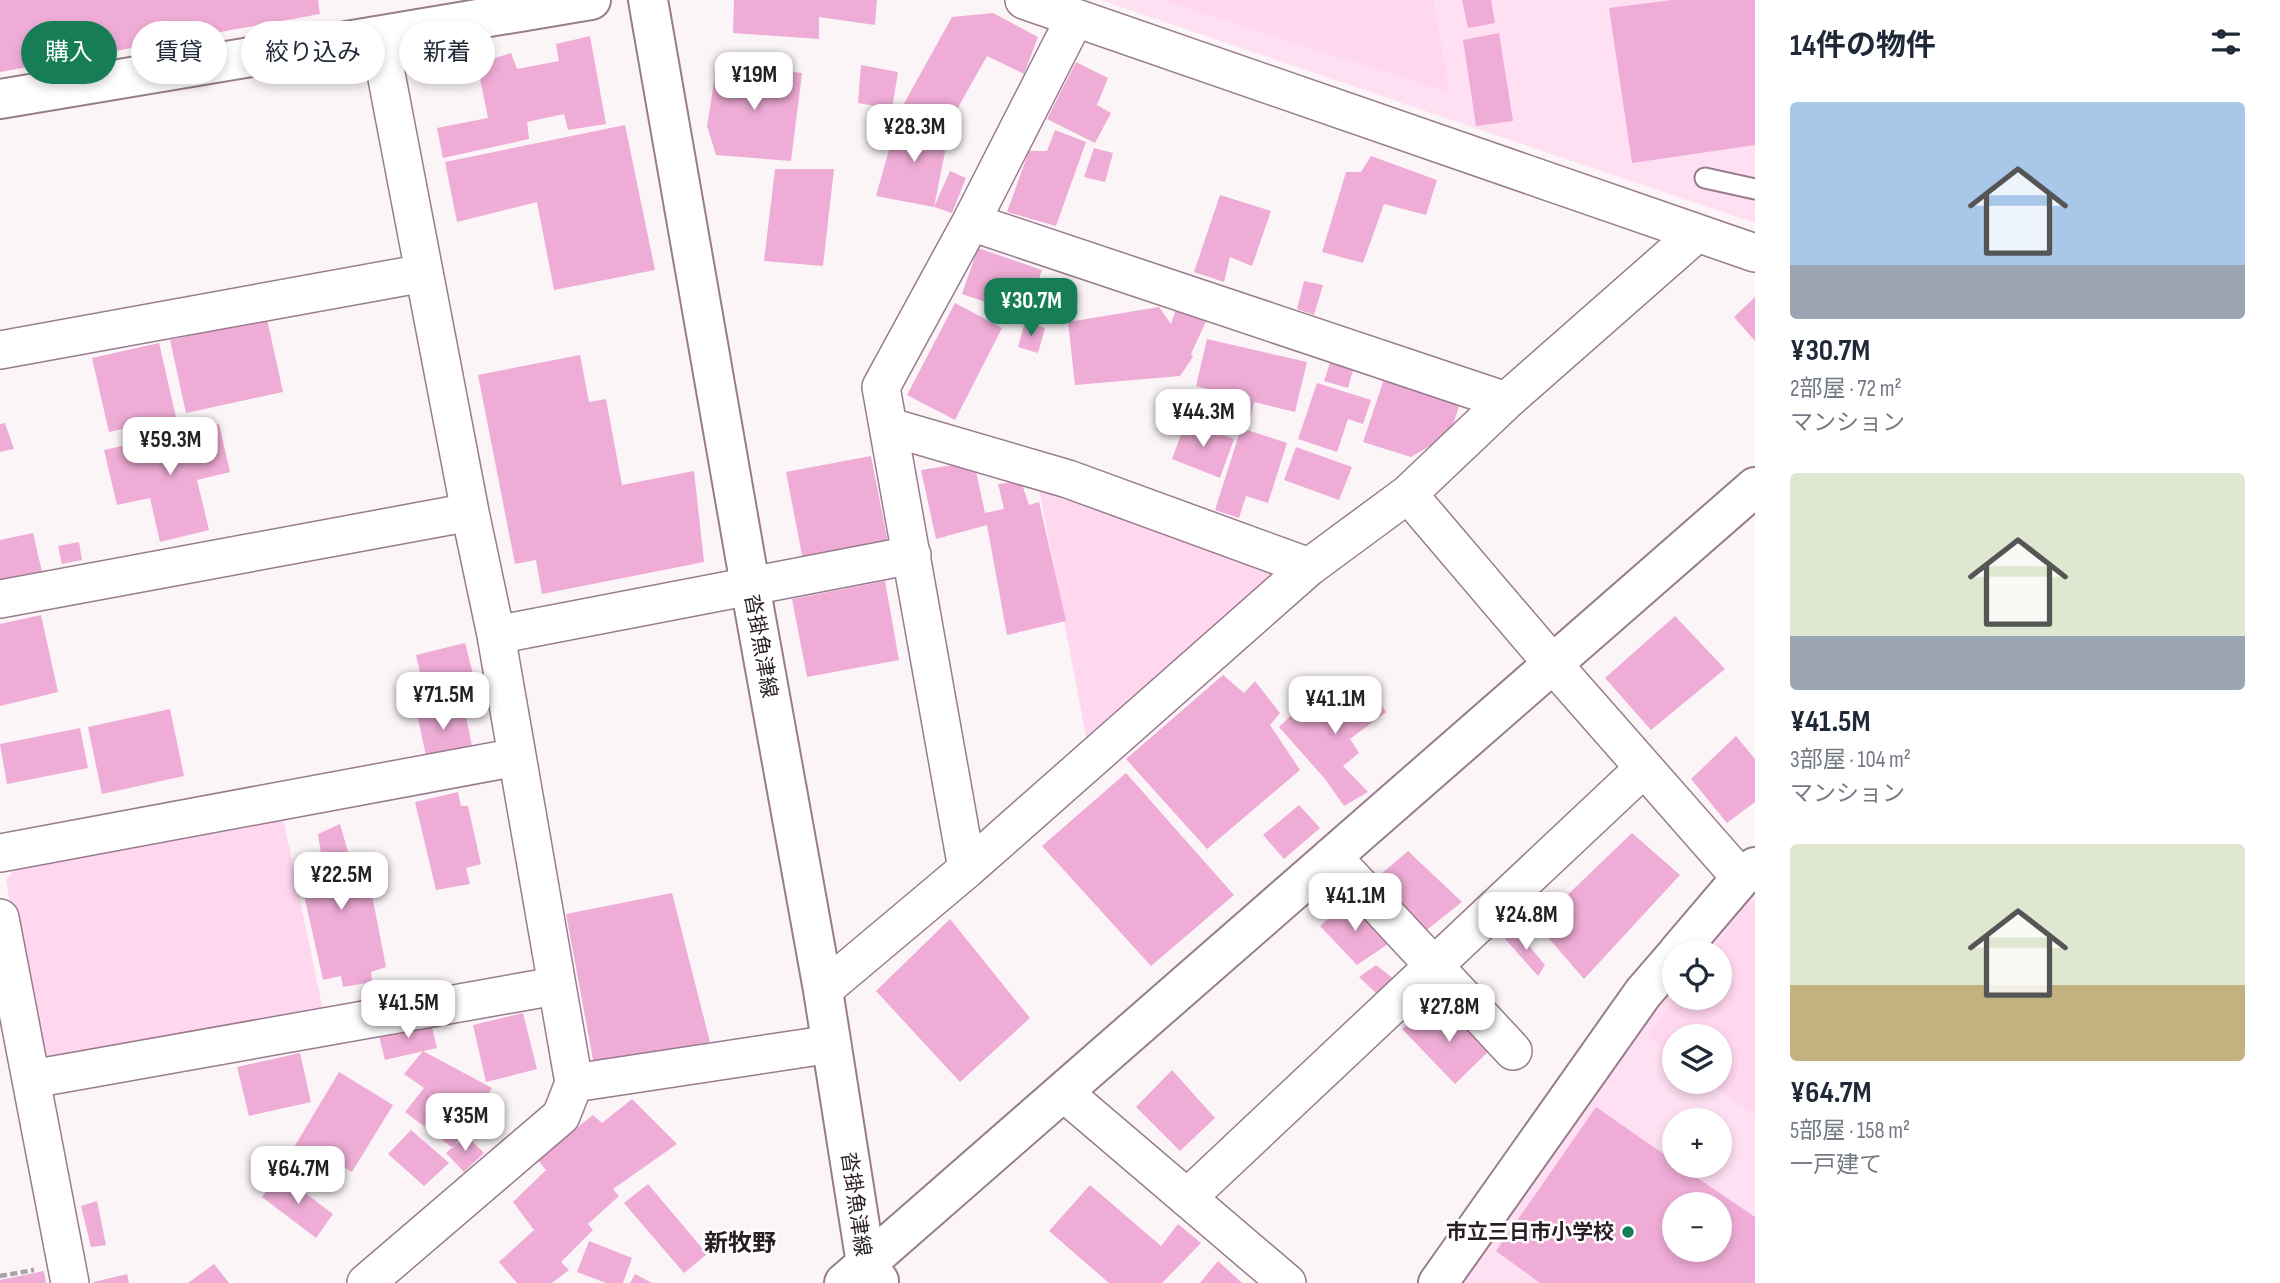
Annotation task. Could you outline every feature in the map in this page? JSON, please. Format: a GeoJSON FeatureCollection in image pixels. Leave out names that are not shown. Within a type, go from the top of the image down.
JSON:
{"type":"FeatureCollection","features":[{"type":"Feature","properties":{"kind":"street"},"geometry":{"type":"LineString","coordinates":[[385,36],[592,0]]}},
{"type":"Feature","properties":{"kind":"street","name":"沓掛魚津線"},"geometry":{"type":"LineString","coordinates":[[648,0],[823,990],[863,1277]]}},
{"type":"Feature","properties":{"kind":"street"},"geometry":{"type":"LineString","coordinates":[[1024,0],[1755,253]]}},
{"type":"Feature","properties":{"kind":"street"},"geometry":{"type":"LineString","coordinates":[[967,869],[881,387],[971,222],[1075,18]]}},
{"type":"Feature","properties":{"kind":"street"},"geometry":{"type":"LineString","coordinates":[[0,99],[241,60]]}},
{"type":"Feature","properties":{"kind":"street"},"geometry":{"type":"LineString","coordinates":[[366,1283],[561,1116],[574,1083],[496,635],[385,68]]}},
{"type":"Feature","properties":{"kind":"street"},"geometry":{"type":"LineString","coordinates":[[971,222],[1506,401]]}},
{"type":"Feature","properties":{"kind":"street"},"geometry":{"type":"LineString","coordinates":[[823,990],[967,869],[1309,567],[1408,494],[1506,401],[1697,233]]}},
{"type":"Feature","properties":{"kind":"street"},"geometry":{"type":"LineString","coordinates":[[0,350],[424,273]]}},
{"type":"Feature","properties":{"kind":"street"},"geometry":{"type":"LineString","coordinates":[[890,427],[1068,479],[1309,567]]}},
{"type":"Feature","properties":{"kind":"street"},"geometry":{"type":"LineString","coordinates":[[863,1277],[1063,1092],[1755,487]]}},
{"type":"Feature","properties":{"kind":"street"},"geometry":{"type":"LineString","coordinates":[[1408,494],[1644,768],[1748,872],[1688,940]]}},
{"type":"Feature","properties":{"kind":"street"},"geometry":{"type":"LineString","coordinates":[[0,599],[470,512]]}},
{"type":"Feature","properties":{"kind":"street"},"geometry":{"type":"LineString","coordinates":[[496,635],[912,555]]}},
{"type":"Feature","properties":{"kind":"street"},"geometry":{"type":"LineString","coordinates":[[0,853],[517,757]]}},
{"type":"Feature","properties":{"kind":"street"},"geometry":{"type":"LineString","coordinates":[[1187,1198],[1644,768]]}},
{"type":"Feature","properties":{"kind":"street"},"geometry":{"type":"LineString","coordinates":[[1332,856],[1513,1051]]}},
{"type":"Feature","properties":{"kind":"street"},"geometry":{"type":"LineString","coordinates":[[0,918],[70,1283]]}},
{"type":"Feature","properties":{"kind":"street"},"geometry":{"type":"LineString","coordinates":[[1438,1283],[1643,993],[1662,971]]}},
{"type":"Feature","properties":{"kind":"street"},"geometry":{"type":"LineString","coordinates":[[32,1079],[555,986]]}},
{"type":"Feature","properties":{"kind":"street"},"geometry":{"type":"LineString","coordinates":[[574,1083],[832,1044]]}},
{"type":"Feature","properties":{"kind":"street"},"geometry":{"type":"LineString","coordinates":[[1063,1092],[1287,1283]]}},
{"type":"Feature","properties":{"kind":"lane"},"geometry":{"type":"LineString","coordinates":[[1705,178],[1755,189]]}},
{"type":"Feature","properties":{"kind":"shaded area"},"geometry":{"type":"Polygon","coordinates":[[[1101,0],[1755,0],[1755,223],[1516,142],[1101,0]]]}},
{"type":"Feature","properties":{"kind":"shaded area"},"geometry":{"type":"Polygon","coordinates":[[[1163,0],[1433,0],[1450,93],[1163,0]]]}},
{"type":"Feature","properties":{"kind":"shaded area"},"geometry":{"type":"Polygon","coordinates":[[[1038,484],[1286,575],[1088,747],[1038,484]]]}},
{"type":"Feature","properties":{"kind":"shaded area"},"geometry":{"type":"Polygon","coordinates":[[[282,813],[323,1010],[50,1062],[38,1057],[6,880],[18,865],[282,813]]]}},
{"type":"Feature","properties":{"kind":"shaded area"},"geometry":{"type":"Polygon","coordinates":[[[1755,891],[1755,1283],[1456,1283],[1662,999],[1662,1010],[1732,1010],[1732,940],[1710,940],[1755,891]]]}},
{"type":"Feature","properties":{"kind":"shaded area"},"geometry":{"type":"Polygon","coordinates":[[[1755,901],[1755,1116],[1725,1094],[1732,1094],[1732,1024],[1662,1024],[1662,1046],[1647,1035],[1667,1010],[1732,1010],[1732,940],[1720,940],[1742,911],[1755,901]]]}},
{"type":"Feature","properties":{"kind":"building"},"geometry":{"type":"Polygon","coordinates":[[[0,0],[318,0],[320,14],[281,21],[241,21],[241,28],[227,31],[227,21],[131,21],[131,48],[117,51],[117,21],[21,21],[21,68],[0,72],[0,0]]]}},
{"type":"Feature","properties":{"kind":"building"},"geometry":{"type":"Polygon","coordinates":[[[734,0],[877,0],[875,25],[819,17],[819,39],[733,33],[734,0]]]}},
{"type":"Feature","properties":{"kind":"building"},"geometry":{"type":"Polygon","coordinates":[[[1462,0],[1491,0],[1495,23],[1468,28],[1462,0]]]}},
{"type":"Feature","properties":{"kind":"building"},"geometry":{"type":"Polygon","coordinates":[[[1672,0],[1755,0],[1755,145],[1632,163],[1609,8],[1672,0]]]}},
{"type":"Feature","properties":{"kind":"building"},"geometry":{"type":"Polygon","coordinates":[[[993,13],[1038,37],[1024,74],[987,56],[947,127],[902,107],[952,17],[993,13]]]}},
{"type":"Feature","properties":{"kind":"building"},"geometry":{"type":"Polygon","coordinates":[[[1499,33],[1513,121],[1476,126],[1463,40],[1499,33]]]}},
{"type":"Feature","properties":{"kind":"building"},"geometry":{"type":"Polygon","coordinates":[[[590,36],[606,124],[568,130],[564,114],[527,122],[529,139],[443,158],[437,128],[488,118],[481,84],[495,84],[495,58],[511,53],[517,69],[559,61],[556,44],[590,36]]]}},
{"type":"Feature","properties":{"kind":"building"},"geometry":{"type":"Polygon","coordinates":[[[1076,62],[1108,78],[1097,105],[1111,113],[1095,143],[1047,119],[1076,62]]]}},
{"type":"Feature","properties":{"kind":"building"},"geometry":{"type":"Polygon","coordinates":[[[717,63],[802,73],[791,161],[716,155],[707,126],[717,63]]]}},
{"type":"Feature","properties":{"kind":"building"},"geometry":{"type":"Polygon","coordinates":[[[861,65],[898,72],[892,109],[858,103],[861,65]]]}},
{"type":"Feature","properties":{"kind":"building"},"geometry":{"type":"Polygon","coordinates":[[[898,118],[949,132],[934,207],[876,196],[898,118]]]}},
{"type":"Feature","properties":{"kind":"building"},"geometry":{"type":"Polygon","coordinates":[[[625,125],[655,270],[554,290],[537,202],[457,222],[445,162],[625,125]]]}},
{"type":"Feature","properties":{"kind":"building"},"geometry":{"type":"Polygon","coordinates":[[[1055,130],[1086,142],[1056,226],[1007,212],[1029,151],[1047,151],[1055,130]]]}},
{"type":"Feature","properties":{"kind":"building"},"geometry":{"type":"Polygon","coordinates":[[[1094,148],[1113,153],[1105,182],[1084,177],[1094,148]]]}},
{"type":"Feature","properties":{"kind":"building"},"geometry":{"type":"Polygon","coordinates":[[[1371,156],[1437,180],[1426,215],[1384,204],[1363,263],[1322,252],[1346,172],[1361,172],[1371,156]]]}},
{"type":"Feature","properties":{"kind":"building"},"geometry":{"type":"Polygon","coordinates":[[[775,169],[834,169],[823,266],[764,261],[775,169]]]}},
{"type":"Feature","properties":{"kind":"building"},"geometry":{"type":"Polygon","coordinates":[[[950,171],[966,178],[952,213],[934,207],[950,171]]]}},
{"type":"Feature","properties":{"kind":"building"},"geometry":{"type":"Polygon","coordinates":[[[1220,195],[1271,211],[1252,266],[1230,257],[1224,282],[1194,272],[1220,195]]]}},
{"type":"Feature","properties":{"kind":"building"},"geometry":{"type":"Polygon","coordinates":[[[978,248],[1042,270],[1026,316],[962,294],[978,248]]]}},
{"type":"Feature","properties":{"kind":"building"},"geometry":{"type":"Polygon","coordinates":[[[1304,281],[1323,285],[1314,315],[1297,309],[1304,281]]]}},
{"type":"Feature","properties":{"kind":"building"},"geometry":{"type":"Polygon","coordinates":[[[1755,297],[1755,341],[1734,317],[1755,297]]]}},
{"type":"Feature","properties":{"kind":"building"},"geometry":{"type":"Polygon","coordinates":[[[955,303],[1002,328],[955,420],[907,395],[955,303]]]}},
{"type":"Feature","properties":{"kind":"building"},"geometry":{"type":"Polygon","coordinates":[[[1159,307],[1171,324],[1176,309],[1208,317],[1191,354],[1193,357],[1180,376],[1075,385],[1068,322],[1159,307]]]}},
{"type":"Feature","properties":{"kind":"building"},"geometry":{"type":"Polygon","coordinates":[[[267,319],[283,392],[186,413],[170,340],[267,319]]]}},
{"type":"Feature","properties":{"kind":"building"},"geometry":{"type":"Polygon","coordinates":[[[1025,322],[1045,328],[1038,353],[1018,347],[1025,322]]]}},
{"type":"Feature","properties":{"kind":"building"},"geometry":{"type":"Polygon","coordinates":[[[1207,339],[1307,362],[1295,412],[1254,402],[1250,420],[1218,412],[1223,393],[1196,386],[1207,339]]]}},
{"type":"Feature","properties":{"kind":"building"},"geometry":{"type":"Polygon","coordinates":[[[159,343],[176,417],[109,432],[92,358],[159,343]]]}},
{"type":"Feature","properties":{"kind":"building"},"geometry":{"type":"Polygon","coordinates":[[[580,355],[589,402],[606,399],[622,485],[694,471],[704,562],[542,594],[536,560],[515,564],[478,375],[580,355]]]}},
{"type":"Feature","properties":{"kind":"building"},"geometry":{"type":"Polygon","coordinates":[[[1331,360],[1354,367],[1348,388],[1324,381],[1331,360]]]}},
{"type":"Feature","properties":{"kind":"building"},"geometry":{"type":"Polygon","coordinates":[[[1384,379],[1460,403],[1450,434],[1411,457],[1363,442],[1384,379]]]}},
{"type":"Feature","properties":{"kind":"building"},"geometry":{"type":"Polygon","coordinates":[[[1317,383],[1371,400],[1363,424],[1348,419],[1337,452],[1298,439],[1317,383]]]}},
{"type":"Feature","properties":{"kind":"building"},"geometry":{"type":"Polygon","coordinates":[[[1186,421],[1234,439],[1220,478],[1172,459],[1186,421]]]}},
{"type":"Feature","properties":{"kind":"building"},"geometry":{"type":"Polygon","coordinates":[[[5,423],[14,449],[0,452],[0,424],[5,423]]]}},
{"type":"Feature","properties":{"kind":"building"},"geometry":{"type":"Polygon","coordinates":[[[219,424],[230,472],[197,480],[209,530],[160,542],[150,498],[117,505],[104,450],[219,424]]]}},
{"type":"Feature","properties":{"kind":"building"},"geometry":{"type":"Polygon","coordinates":[[[1241,428],[1287,443],[1268,503],[1246,496],[1239,518],[1215,510],[1241,428]]]}},
{"type":"Feature","properties":{"kind":"building"},"geometry":{"type":"Polygon","coordinates":[[[1296,447],[1352,467],[1339,500],[1284,480],[1296,447]]]}},
{"type":"Feature","properties":{"kind":"building"},"geometry":{"type":"Polygon","coordinates":[[[871,456],[888,543],[803,560],[786,472],[871,456]]]}},
{"type":"Feature","properties":{"kind":"building"},"geometry":{"type":"Polygon","coordinates":[[[974,462],[985,513],[1004,509],[998,484],[1021,481],[1029,505],[1039,502],[1066,621],[1007,635],[987,525],[936,539],[921,470],[974,462]]]}},
{"type":"Feature","properties":{"kind":"building"},"geometry":{"type":"Polygon","coordinates":[[[33,533],[42,572],[0,581],[0,540],[33,533]]]}},
{"type":"Feature","properties":{"kind":"building"},"geometry":{"type":"Polygon","coordinates":[[[79,542],[82,560],[62,564],[58,546],[79,542]]]}},
{"type":"Feature","properties":{"kind":"building"},"geometry":{"type":"Polygon","coordinates":[[[885,581],[899,660],[807,677],[792,599],[885,581]]]}},
{"type":"Feature","properties":{"kind":"building"},"geometry":{"type":"Polygon","coordinates":[[[41,615],[58,692],[0,706],[0,624],[41,615]]]}},
{"type":"Feature","properties":{"kind":"building"},"geometry":{"type":"Polygon","coordinates":[[[1675,616],[1725,669],[1651,730],[1605,678],[1675,616]]]}},
{"type":"Feature","properties":{"kind":"building"},"geometry":{"type":"Polygon","coordinates":[[[465,643],[480,701],[452,708],[446,684],[424,690],[416,655],[465,643]]]}},
{"type":"Feature","properties":{"kind":"building"},"geometry":{"type":"Polygon","coordinates":[[[1223,675],[1244,693],[1255,681],[1280,713],[1270,725],[1300,770],[1207,849],[1126,759],[1223,675]]]}},
{"type":"Feature","properties":{"kind":"building"},"geometry":{"type":"Polygon","coordinates":[[[1361,676],[1386,712],[1350,739],[1359,753],[1343,766],[1368,792],[1344,806],[1325,779],[1279,727],[1302,705],[1318,713],[1361,676]]]}},
{"type":"Feature","properties":{"kind":"building"},"geometry":{"type":"Polygon","coordinates":[[[445,708],[447,720],[466,716],[472,746],[426,756],[417,714],[445,708]]]}},
{"type":"Feature","properties":{"kind":"building"},"geometry":{"type":"Polygon","coordinates":[[[170,709],[184,776],[102,794],[88,727],[170,709]]]}},
{"type":"Feature","properties":{"kind":"building"},"geometry":{"type":"Polygon","coordinates":[[[80,728],[88,768],[7,784],[0,744],[80,728]]]}},
{"type":"Feature","properties":{"kind":"building"},"geometry":{"type":"Polygon","coordinates":[[[1736,736],[1755,759],[1755,802],[1727,823],[1691,779],[1736,736]]]}},
{"type":"Feature","properties":{"kind":"building"},"geometry":{"type":"Polygon","coordinates":[[[1126,773],[1234,895],[1151,966],[1042,846],[1126,773]]]}},
{"type":"Feature","properties":{"kind":"building"},"geometry":{"type":"Polygon","coordinates":[[[458,792],[461,806],[468,806],[481,864],[466,868],[470,884],[436,890],[415,802],[458,792]]]}},
{"type":"Feature","properties":{"kind":"building"},"geometry":{"type":"Polygon","coordinates":[[[1299,805],[1320,828],[1284,859],[1263,835],[1299,805]]]}},
{"type":"Feature","properties":{"kind":"building"},"geometry":{"type":"Polygon","coordinates":[[[340,824],[354,873],[367,869],[386,967],[371,972],[372,982],[343,987],[341,976],[323,980],[296,859],[321,854],[318,834],[340,824]]]}},
{"type":"Feature","properties":{"kind":"building"},"geometry":{"type":"Polygon","coordinates":[[[1632,833],[1680,875],[1584,979],[1545,934],[1568,915],[1559,903],[1632,833]]]}},
{"type":"Feature","properties":{"kind":"building"},"geometry":{"type":"Polygon","coordinates":[[[1408,851],[1462,902],[1419,936],[1373,881],[1408,851]]]}},
{"type":"Feature","properties":{"kind":"building"},"geometry":{"type":"Polygon","coordinates":[[[672,893],[710,1042],[594,1065],[566,914],[672,893]]]}},
{"type":"Feature","properties":{"kind":"building"},"geometry":{"type":"Polygon","coordinates":[[[1350,899],[1391,942],[1357,965],[1320,926],[1350,899]]]}},
{"type":"Feature","properties":{"kind":"building"},"geometry":{"type":"Polygon","coordinates":[[[950,919],[1030,1018],[960,1082],[876,991],[950,919]]]}},
{"type":"Feature","properties":{"kind":"building"},"geometry":{"type":"Polygon","coordinates":[[[1516,930],[1545,965],[1538,976],[1505,939],[1516,930]]]}},
{"type":"Feature","properties":{"kind":"building"},"geometry":{"type":"Polygon","coordinates":[[[1376,965],[1394,979],[1377,994],[1359,977],[1376,965]]]}},
{"type":"Feature","properties":{"kind":"building"},"geometry":{"type":"Polygon","coordinates":[[[1453,1009],[1491,1049],[1455,1084],[1402,1029],[1417,1015],[1433,1030],[1453,1009]]]}},
{"type":"Feature","properties":{"kind":"building"},"geometry":{"type":"Polygon","coordinates":[[[523,1013],[537,1069],[486,1082],[473,1025],[523,1013]]]}},
{"type":"Feature","properties":{"kind":"building"},"geometry":{"type":"Polygon","coordinates":[[[430,1019],[437,1048],[385,1060],[378,1032],[430,1019]]]}},
{"type":"Feature","properties":{"kind":"building"},"geometry":{"type":"Polygon","coordinates":[[[423,1051],[492,1088],[453,1148],[405,1112],[424,1088],[404,1074],[423,1051]]]}},
{"type":"Feature","properties":{"kind":"building"},"geometry":{"type":"Polygon","coordinates":[[[300,1053],[311,1102],[249,1116],[237,1067],[300,1053]]]}},
{"type":"Feature","properties":{"kind":"building"},"geometry":{"type":"Polygon","coordinates":[[[1172,1070],[1215,1118],[1180,1151],[1136,1107],[1172,1070]]]}},
{"type":"Feature","properties":{"kind":"building"},"geometry":{"type":"Polygon","coordinates":[[[339,1072],[393,1105],[352,1172],[326,1157],[312,1181],[284,1164],[339,1072]]]}},
{"type":"Feature","properties":{"kind":"building"},"geometry":{"type":"Polygon","coordinates":[[[632,1099],[677,1144],[613,1189],[619,1196],[588,1224],[593,1230],[561,1262],[569,1270],[552,1283],[517,1283],[499,1262],[534,1230],[513,1202],[546,1170],[537,1159],[593,1115],[602,1123],[632,1099]]]}},
{"type":"Feature","properties":{"kind":"building"},"geometry":{"type":"Polygon","coordinates":[[[1596,1107],[1662,1153],[1662,1178],[1698,1178],[1718,1192],[1662,1192],[1662,1262],[1732,1262],[1732,1201],[1755,1217],[1755,1283],[1540,1283],[1496,1251],[1596,1107]]]}},
{"type":"Feature","properties":{"kind":"building"},"geometry":{"type":"Polygon","coordinates":[[[411,1130],[449,1163],[424,1186],[388,1154],[411,1130]]]}},
{"type":"Feature","properties":{"kind":"building"},"geometry":{"type":"Polygon","coordinates":[[[466,1135],[484,1153],[464,1172],[446,1153],[466,1135]]]}},
{"type":"Feature","properties":{"kind":"building"},"geometry":{"type":"Polygon","coordinates":[[[280,1174],[333,1214],[316,1238],[262,1197],[280,1174]]]}},
{"type":"Feature","properties":{"kind":"building"},"geometry":{"type":"Polygon","coordinates":[[[648,1184],[707,1254],[684,1273],[624,1203],[648,1184]]]}},
{"type":"Feature","properties":{"kind":"building"},"geometry":{"type":"Polygon","coordinates":[[[1090,1185],[1161,1246],[1178,1224],[1201,1243],[1162,1283],[1109,1283],[1049,1231],[1090,1185]]]}},
{"type":"Feature","properties":{"kind":"building"},"geometry":{"type":"Polygon","coordinates":[[[97,1201],[106,1245],[91,1247],[81,1206],[97,1201]]]}},
{"type":"Feature","properties":{"kind":"building"},"geometry":{"type":"Polygon","coordinates":[[[589,1241],[632,1258],[623,1283],[606,1283],[577,1272],[589,1241]]]}},
{"type":"Feature","properties":{"kind":"building"},"geometry":{"type":"Polygon","coordinates":[[[1218,1261],[1242,1283],[1200,1283],[1218,1261]]]}},
{"type":"Feature","properties":{"kind":"building"},"geometry":{"type":"Polygon","coordinates":[[[214,1264],[229,1283],[188,1283],[214,1264]]]}},
{"type":"Feature","properties":{"kind":"building"},"geometry":{"type":"Polygon","coordinates":[[[44,1271],[46,1283],[0,1283],[0,1280],[44,1271]]]}},
{"type":"Feature","properties":{"kind":"building"},"geometry":{"type":"Polygon","coordinates":[[[127,1274],[129,1283],[94,1283],[94,1282],[127,1274]]]}},
{"type":"Feature","properties":{"kind":"building"},"geometry":{"type":"Polygon","coordinates":[[[635,1274],[652,1283],[630,1283],[635,1274]]]}},
{"type":"Feature","properties":{"kind":"place","name":"市立三日市小学校"},"geometry":{"type":"Point","coordinates":[1628,1232]}},
{"type":"Feature","properties":{"kind":"district","name":"新牧野"},"geometry":{"type":"Point","coordinates":[740,1243]}}]}
